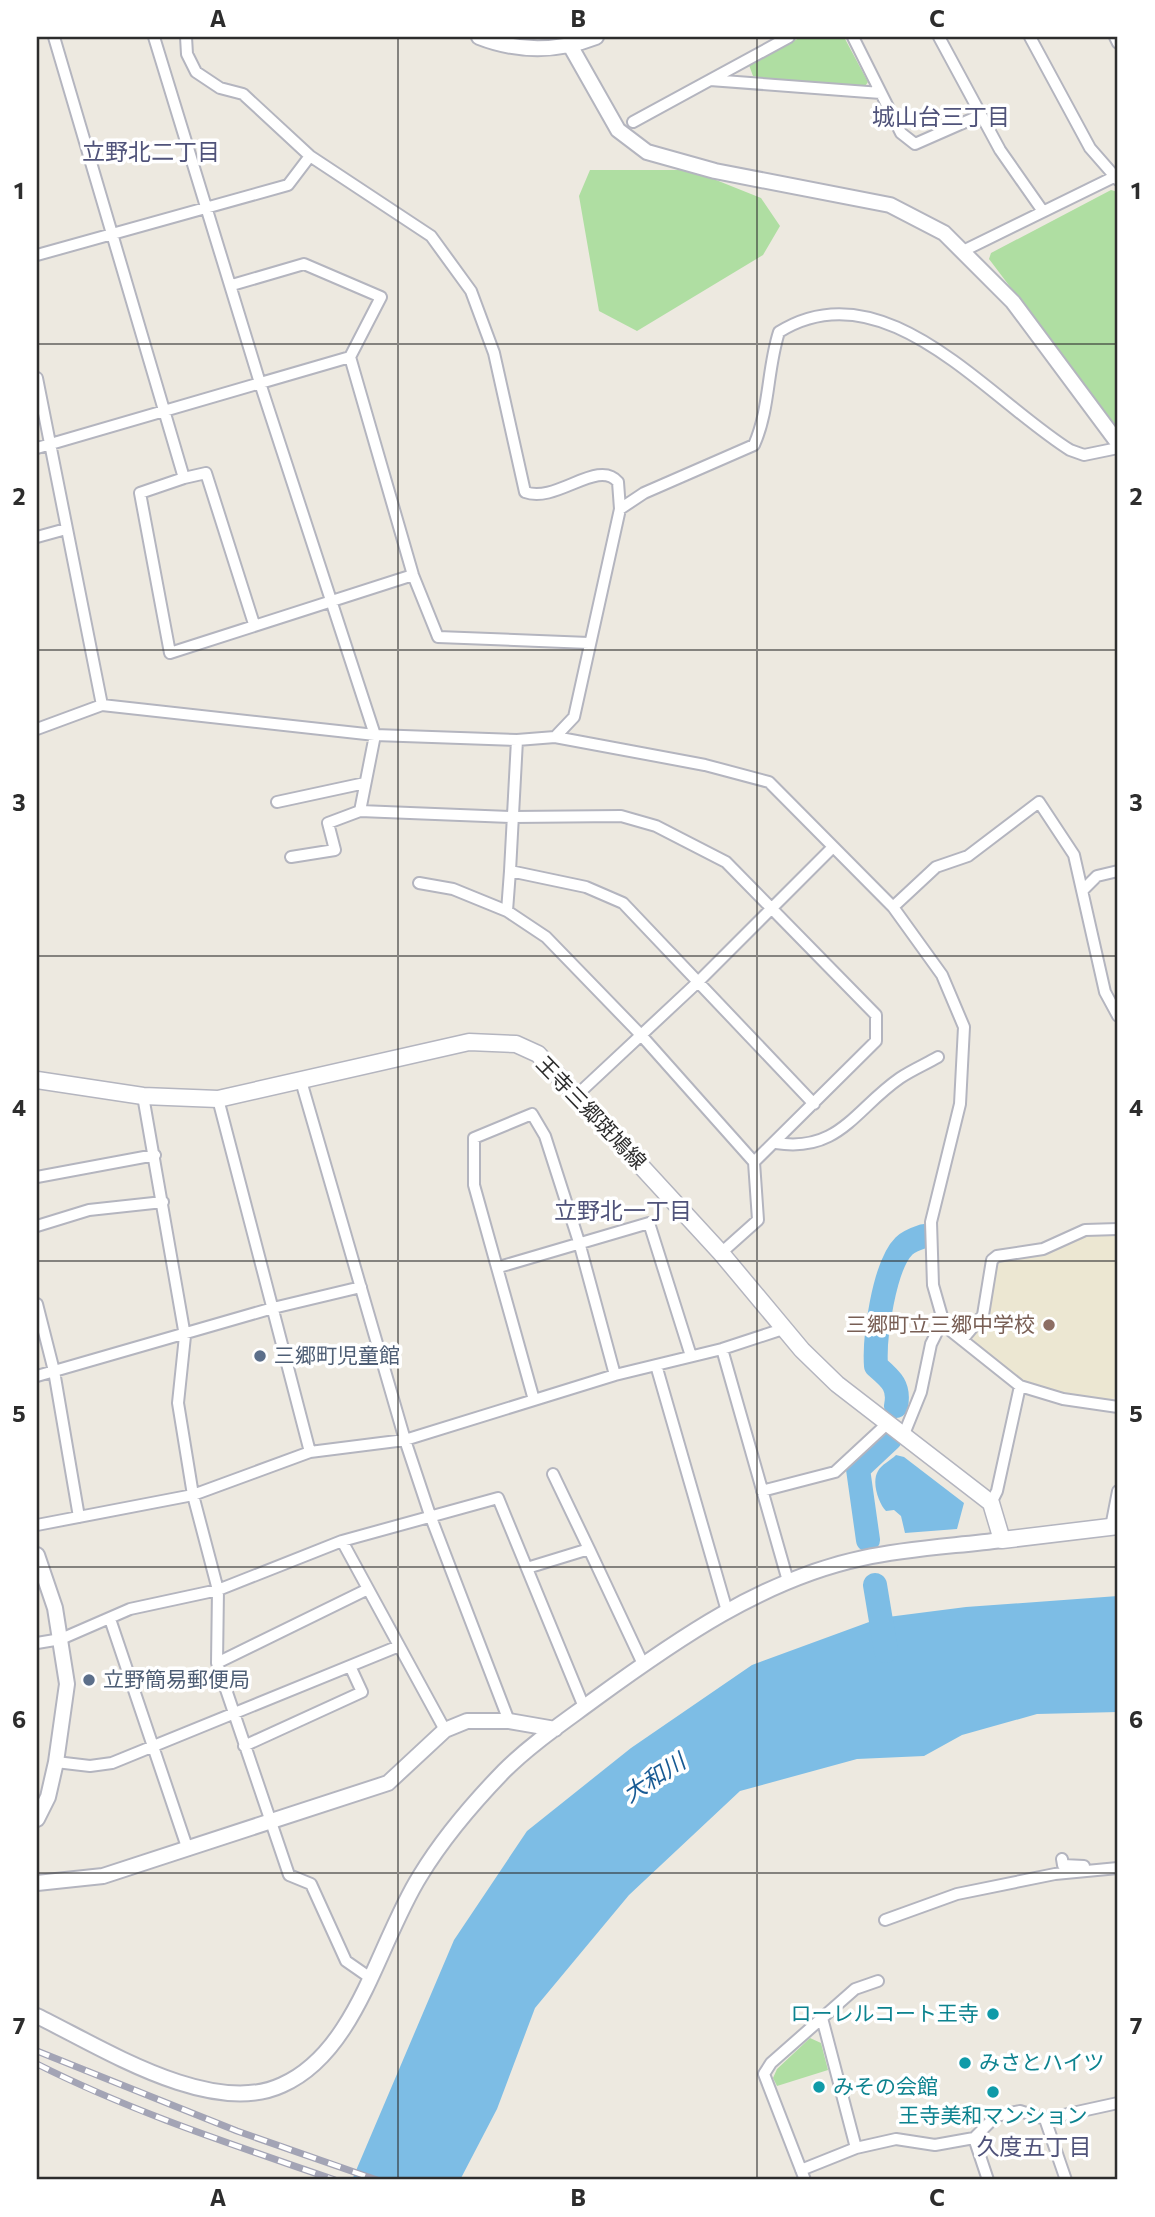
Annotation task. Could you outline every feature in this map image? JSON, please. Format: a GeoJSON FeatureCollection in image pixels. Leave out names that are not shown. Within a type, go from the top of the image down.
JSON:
{"type":"FeatureCollection","features":[{"type":"Feature","properties":{"kind":"main road","name":"王寺三郷斑鳩線"},"geometry":{"type":"LineString","coordinates":[[37,1080],[143,1097],[218,1099],[469,1042],[497,1041],[516,1044],[538,1054],[578,1094],[721,1253],[783,1329],[837,1384],[991,1503]]}},
{"type":"Feature","properties":{"kind":"main road"},"geometry":{"type":"LineString","coordinates":[[991,1503],[1002,1540],[1115,1526]]}},
{"type":"Feature","properties":{"kind":"street"},"geometry":{"type":"LineString","coordinates":[[54,37],[184,478]]}},
{"type":"Feature","properties":{"kind":"street"},"geometry":{"type":"LineString","coordinates":[[154,37],[260,383],[375,735],[359,811]]}},
{"type":"Feature","properties":{"kind":"street"},"geometry":{"type":"LineString","coordinates":[[186,37],[187,54],[196,72],[220,88],[243,94],[310,156],[430,236],[471,291],[494,353],[525,492],[554,493],[596,474],[606,474],[618,482],[620,509],[574,718],[555,737]]}},
{"type":"Feature","properties":{"kind":"street"},"geometry":{"type":"LineString","coordinates":[[479,37],[507,48],[571,47],[596,37]]}},
{"type":"Feature","properties":{"kind":"street"},"geometry":{"type":"LineString","coordinates":[[633,122],[789,37]]}},
{"type":"Feature","properties":{"kind":"street"},"geometry":{"type":"LineString","coordinates":[[853,37],[901,133],[915,144],[981,115]]}},
{"type":"Feature","properties":{"kind":"street"},"geometry":{"type":"LineString","coordinates":[[939,37],[1000,150],[1042,210]]}},
{"type":"Feature","properties":{"kind":"street"},"geometry":{"type":"LineString","coordinates":[[963,251],[1042,210],[1117,178],[1090,148],[1030,37]]}},
{"type":"Feature","properties":{"kind":"street"},"geometry":{"type":"LineString","coordinates":[[1115,37],[1118,43]]}},
{"type":"Feature","properties":{"kind":"street"},"geometry":{"type":"LineString","coordinates":[[571,47],[618,130],[647,152],[715,171],[890,205],[944,233],[1013,302],[1118,445],[1084,455],[1070,450],[948,356],[914,336],[869,317],[846,311],[792,323],[779,332],[770,365],[762,427],[754,444],[644,493],[620,509]]}},
{"type":"Feature","properties":{"kind":"street"},"geometry":{"type":"LineString","coordinates":[[710,80],[881,93]]}},
{"type":"Feature","properties":{"kind":"street"},"geometry":{"type":"LineString","coordinates":[[37,255],[288,185],[310,156]]}},
{"type":"Feature","properties":{"kind":"street"},"geometry":{"type":"LineString","coordinates":[[232,285],[304,264],[381,297],[350,356],[414,575],[438,637],[589,643]]}},
{"type":"Feature","properties":{"kind":"street"},"geometry":{"type":"LineString","coordinates":[[37,448],[350,356]]}},
{"type":"Feature","properties":{"kind":"street"},"geometry":{"type":"LineString","coordinates":[[37,377],[102,705]]}},
{"type":"Feature","properties":{"kind":"street"},"geometry":{"type":"LineString","coordinates":[[254,624],[206,473],[140,493],[170,653],[332,598],[414,575]]}},
{"type":"Feature","properties":{"kind":"street"},"geometry":{"type":"LineString","coordinates":[[37,537],[66,529]]}},
{"type":"Feature","properties":{"kind":"street"},"geometry":{"type":"LineString","coordinates":[[37,729],[102,705],[375,735],[517,740],[555,737],[705,765],[769,782],[892,907],[942,975],[964,1027],[960,1104],[932,1222],[933,1285],[943,1320],[961,1340],[1020,1386],[1063,1399],[1118,1408]]}},
{"type":"Feature","properties":{"kind":"street"},"geometry":{"type":"LineString","coordinates":[[507,911],[517,740]]}},
{"type":"Feature","properties":{"kind":"street"},"geometry":{"type":"LineString","coordinates":[[277,802],[365,783]]}},
{"type":"Feature","properties":{"kind":"street"},"geometry":{"type":"LineString","coordinates":[[892,907],[936,867],[968,856],[1039,802],[1074,855],[1084,889],[1105,992],[1118,1016]]}},
{"type":"Feature","properties":{"kind":"street"},"geometry":{"type":"LineString","coordinates":[[291,857],[335,850],[328,823],[359,811],[513,817],[621,816],[656,826],[726,862],[876,1015],[876,1041],[754,1162]]}},
{"type":"Feature","properties":{"kind":"street"},"geometry":{"type":"LineString","coordinates":[[578,1094],[699,981],[832,848]]}},
{"type":"Feature","properties":{"kind":"street"},"geometry":{"type":"LineString","coordinates":[[510,871],[586,887],[623,903],[814,1104]]}},
{"type":"Feature","properties":{"kind":"street"},"geometry":{"type":"LineString","coordinates":[[1084,889],[1097,876],[1118,871]]}},
{"type":"Feature","properties":{"kind":"street"},"geometry":{"type":"LineString","coordinates":[[419,883],[453,889],[507,911],[546,937],[641,1035],[754,1162],[758,1220],[721,1253]]}},
{"type":"Feature","properties":{"kind":"street"},"geometry":{"type":"LineString","coordinates":[[776,1143],[799,1147],[835,1136],[899,1079],[938,1057]]}},
{"type":"Feature","properties":{"kind":"street"},"geometry":{"type":"LineString","coordinates":[[301,1081],[405,1440],[430,1515],[509,1721]]}},
{"type":"Feature","properties":{"kind":"street"},"geometry":{"type":"LineString","coordinates":[[143,1097],[185,1336],[178,1403],[193,1495],[218,1590],[217,1663],[289,1875],[311,1884],[346,1961],[369,1977]]}},
{"type":"Feature","properties":{"kind":"street"},"geometry":{"type":"LineString","coordinates":[[218,1099],[310,1452]]}},
{"type":"Feature","properties":{"kind":"street"},"geometry":{"type":"LineString","coordinates":[[534,1400],[474,1185],[474,1138],[532,1114],[545,1136],[579,1242],[615,1375]]}},
{"type":"Feature","properties":{"kind":"street"},"geometry":{"type":"LineString","coordinates":[[37,1177],[155,1155]]}},
{"type":"Feature","properties":{"kind":"street"},"geometry":{"type":"LineString","coordinates":[[37,1226],[89,1210],[163,1202]]}},
{"type":"Feature","properties":{"kind":"street"},"geometry":{"type":"LineString","coordinates":[[499,1267],[649,1223],[691,1356]]}},
{"type":"Feature","properties":{"kind":"street"},"geometry":{"type":"LineString","coordinates":[[961,1340],[983,1315],[992,1260],[997,1256],[1043,1249],[1085,1230],[1118,1229]]}},
{"type":"Feature","properties":{"kind":"street"},"geometry":{"type":"LineString","coordinates":[[37,1377],[185,1336],[273,1308],[361,1287]]}},
{"type":"Feature","properties":{"kind":"street"},"geometry":{"type":"LineString","coordinates":[[37,1304],[54,1371],[79,1517]]}},
{"type":"Feature","properties":{"kind":"street"},"geometry":{"type":"LineString","coordinates":[[904,1434],[921,1392],[931,1344],[943,1320]]}},
{"type":"Feature","properties":{"kind":"street"},"geometry":{"type":"LineString","coordinates":[[37,1525],[193,1495],[310,1452],[405,1440],[615,1375],[722,1349],[783,1329]]}},
{"type":"Feature","properties":{"kind":"street"},"geometry":{"type":"LineString","coordinates":[[722,1349],[788,1581]]}},
{"type":"Feature","properties":{"kind":"street"},"geometry":{"type":"LineString","coordinates":[[656,1365],[727,1611]]}},
{"type":"Feature","properties":{"kind":"street"},"geometry":{"type":"LineString","coordinates":[[991,1503],[998,1491],[1020,1386]]}},
{"type":"Feature","properties":{"kind":"street"},"geometry":{"type":"LineString","coordinates":[[762,1491],[835,1472],[889,1422]]}},
{"type":"Feature","properties":{"kind":"street"},"geometry":{"type":"LineString","coordinates":[[554,1474],[643,1664]]}},
{"type":"Feature","properties":{"kind":"street"},"geometry":{"type":"LineString","coordinates":[[1115,1526],[1118,1491]]}},
{"type":"Feature","properties":{"kind":"street"},"geometry":{"type":"LineString","coordinates":[[37,1643],[61,1639],[130,1609],[218,1590],[342,1541],[498,1497],[584,1707]]}},
{"type":"Feature","properties":{"kind":"street"},"geometry":{"type":"LineString","coordinates":[[37,2016],[170,2080],[225,2093],[255,2092],[279,2087],[319,2062],[346,2026],[397,1917],[448,1835],[506,1770],[584,1707],[643,1664],[727,1611],[788,1581],[863,1558],[1002,1540]]}},
{"type":"Feature","properties":{"kind":"street"},"geometry":{"type":"LineString","coordinates":[[342,1541],[444,1730]]}},
{"type":"Feature","properties":{"kind":"street"},"geometry":{"type":"LineString","coordinates":[[527,1568],[589,1549]]}},
{"type":"Feature","properties":{"kind":"street"},"geometry":{"type":"LineString","coordinates":[[37,1555],[55,1608],[67,1684],[56,1762],[48,1797],[37,1819]]}},
{"type":"Feature","properties":{"kind":"street"},"geometry":{"type":"LineString","coordinates":[[217,1663],[368,1589]]}},
{"type":"Feature","properties":{"kind":"street"},"geometry":{"type":"LineString","coordinates":[[110,1619],[151,1749],[188,1850]]}},
{"type":"Feature","properties":{"kind":"street"},"geometry":{"type":"LineString","coordinates":[[56,1762],[90,1766],[112,1763],[399,1646]]}},
{"type":"Feature","properties":{"kind":"street"},"geometry":{"type":"LineString","coordinates":[[244,1746],[362,1692],[350,1666]]}},
{"type":"Feature","properties":{"kind":"street"},"geometry":{"type":"LineString","coordinates":[[37,1883],[103,1876],[271,1824],[388,1783],[444,1730],[467,1721],[509,1721],[555,1729]]}},
{"type":"Feature","properties":{"kind":"street"},"geometry":{"type":"LineString","coordinates":[[1062,1859],[1063,1865],[1118,1868]]}},
{"type":"Feature","properties":{"kind":"street"},"geometry":{"type":"LineString","coordinates":[[885,1920],[957,1894],[1055,1874],[1118,1868]]}},
{"type":"Feature","properties":{"kind":"street"},"geometry":{"type":"LineString","coordinates":[[878,1981],[855,1989],[771,2063],[764,2074],[803,2175],[856,2148],[896,2139],[935,2145],[974,2138],[996,2116],[1020,2110],[1045,2119],[1118,2103]]}},
{"type":"Feature","properties":{"kind":"street"},"geometry":{"type":"LineString","coordinates":[[822,2018],[856,2148]]}},
{"type":"Feature","properties":{"kind":"street"},"geometry":{"type":"LineString","coordinates":[[1045,2119],[1066,2180]]}},
{"type":"Feature","properties":{"kind":"street"},"geometry":{"type":"LineString","coordinates":[[974,2138],[988,2180]]}},
{"type":"Feature","properties":{"kind":"shaded area","name":"三郷町立三郷中学校"},"geometry":{"type":"Polygon","coordinates":[[[1088,1234],[1118,1234],[1118,1393],[1109,1404],[1037,1389],[1013,1379],[975,1344],[972,1334],[988,1316],[994,1267],[1002,1260],[1088,1234]]]}},
{"type":"Feature","properties":{"kind":"green space"},"geometry":{"type":"Polygon","coordinates":[[[801,37],[844,37],[868,82],[860,93],[753,76],[749,65],[801,37]]]}},
{"type":"Feature","properties":{"kind":"green space"},"geometry":{"type":"Polygon","coordinates":[[[590,170],[691,170],[761,198],[780,226],[763,255],[637,331],[599,311],[579,196],[590,170]]]}},
{"type":"Feature","properties":{"kind":"green space"},"geometry":{"type":"Polygon","coordinates":[[[1111,190],[1118,192],[1118,429],[989,259],[991,253],[1111,190]]]}},
{"type":"Feature","properties":{"kind":"green space"},"geometry":{"type":"Polygon","coordinates":[[[810,2038],[821,2043],[828,2070],[777,2086],[773,2078],[777,2069],[810,2038]]]}},
{"type":"Feature","properties":{"kind":"water"},"geometry":{"type":"Polygon","coordinates":[[[896,1455],[904,1457],[964,1503],[957,1529],[905,1533],[901,1516],[894,1510],[886,1511],[875,1481],[881,1467],[896,1455]]]}},
{"type":"Feature","properties":{"kind":"water","name":"大和川"},"geometry":{"type":"Polygon","coordinates":[[[1118,1596],[1118,1712],[1037,1714],[962,1735],[924,1756],[857,1759],[740,1791],[629,1895],[535,2008],[497,2109],[460,2180],[352,2180],[454,1940],[527,1831],[631,1748],[752,1665],[880,1618],[966,1607],[1118,1596]]]}},
{"type":"Feature","properties":{"kind":"waterway"},"geometry":{"type":"LineString","coordinates":[[896,1406],[897,1393],[893,1383],[876,1366],[879,1321],[886,1285],[897,1256],[906,1244],[924,1236]]}},
{"type":"Feature","properties":{"kind":"waterway"},"geometry":{"type":"LineString","coordinates":[[868,1540],[858,1469],[890,1439]]}},
{"type":"Feature","properties":{"kind":"waterway"},"geometry":{"type":"LineString","coordinates":[[875,1585],[886,1651]]}},
{"type":"Feature","properties":{"kind":"railway"},"geometry":{"type":"LineString","coordinates":[[37,2051],[237,2131],[377,2180]]}},
{"type":"Feature","properties":{"kind":"railway"},"geometry":{"type":"LineString","coordinates":[[37,2064],[146,2113],[335,2180]]}},
{"type":"Feature","properties":{"kind":"place","name":"三郷町立三郷中学校"},"geometry":{"type":"Point","coordinates":[1049,1325]}},
{"type":"Feature","properties":{"kind":"place","name":"三郷町児童館"},"geometry":{"type":"Point","coordinates":[260,1356]}},
{"type":"Feature","properties":{"kind":"place","name":"立野簡易郵便局"},"geometry":{"type":"Point","coordinates":[89,1680]}},
{"type":"Feature","properties":{"kind":"place","name":"ローレルコート王寺"},"geometry":{"type":"Point","coordinates":[993,2014]}},
{"type":"Feature","properties":{"kind":"place","name":"みさとハイツ"},"geometry":{"type":"Point","coordinates":[965,2063]}},
{"type":"Feature","properties":{"kind":"place","name":"みその会館"},"geometry":{"type":"Point","coordinates":[819,2087]}},
{"type":"Feature","properties":{"kind":"place","name":"王寺美和マンション"},"geometry":{"type":"Point","coordinates":[993,2092]}},
{"type":"Feature","properties":{"kind":"district","name":"城山台三丁目"},"geometry":{"type":"Point","coordinates":[941,117]}},
{"type":"Feature","properties":{"kind":"district","name":"立野北二丁目"},"geometry":{"type":"Point","coordinates":[151,152]}},
{"type":"Feature","properties":{"kind":"district","name":"立野北一丁目"},"geometry":{"type":"Point","coordinates":[623,1211]}},
{"type":"Feature","properties":{"kind":"district","name":"久度五丁目"},"geometry":{"type":"Point","coordinates":[1034,2147]}}]}
